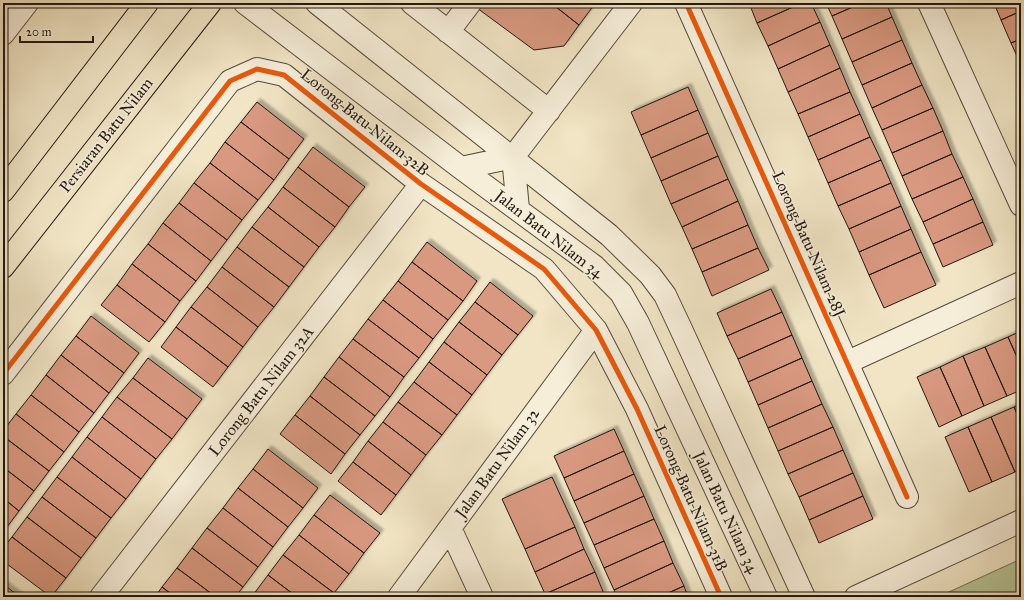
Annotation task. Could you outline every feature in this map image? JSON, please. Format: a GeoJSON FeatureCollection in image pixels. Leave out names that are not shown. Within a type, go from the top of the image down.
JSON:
{"type":"FeatureCollection","features":[{"type":"Feature","properties":{"kind":"main road"},"geometry":{"type":"LineString","coordinates":[[3,192],[147,3]]}},
{"type":"Feature","properties":{"kind":"main road","name":"Persiaran Batu Nilam"},"geometry":{"type":"LineString","coordinates":[[3,267],[210,3]]}},
{"type":"Feature","properties":{"kind":"street"},"geometry":{"type":"LineString","coordinates":[[3,34],[27,3]]}},
{"type":"Feature","properties":{"kind":"street","name":"Jalan Batu Nilam 34"},"geometry":{"type":"LineString","coordinates":[[245,3],[461,168],[594,266],[621,293],[638,323],[763,591]]}},
{"type":"Feature","properties":{"kind":"street"},"geometry":{"type":"LineString","coordinates":[[317,3],[610,235],[650,275],[665,295],[804,597]]}},
{"type":"Feature","properties":{"kind":"street"},"geometry":{"type":"LineString","coordinates":[[412,3],[549,111]]}},
{"type":"Feature","properties":{"kind":"street"},"geometry":{"type":"LineString","coordinates":[[448,32],[470,3]]}},
{"type":"Feature","properties":{"kind":"street"},"geometry":{"type":"LineString","coordinates":[[461,168],[513,157],[632,3]]}},
{"type":"Feature","properties":{"kind":"street","name":"Lorong Batu Nilam 28J"},"geometry":{"type":"LineString","coordinates":[[686,3],[848,362],[907,497]]}},
{"type":"Feature","properties":{"kind":"street"},"geometry":{"type":"LineString","coordinates":[[929,3],[1021,205]]}},
{"type":"Feature","properties":{"kind":"street","name":"Lorong Batu Nilam 32B"},"geometry":{"type":"LineString","coordinates":[[3,374],[230,81],[257,69],[284,74],[421,184],[544,269],[596,330],[637,409]]}},
{"type":"Feature","properties":{"kind":"street"},"geometry":{"type":"LineString","coordinates":[[513,157],[518,209]]}},
{"type":"Feature","properties":{"kind":"street","name":"Lorong Batu Nilam 32A"},"geometry":{"type":"LineString","coordinates":[[101,597],[421,184]]}},
{"type":"Feature","properties":{"kind":"street"},"geometry":{"type":"LineString","coordinates":[[848,362],[1021,283]]}},
{"type":"Feature","properties":{"kind":"street","name":"Jalan Batu Nilam 32"},"geometry":{"type":"LineString","coordinates":[[399,597],[596,330]]}},
{"type":"Feature","properties":{"kind":"street","name":"Lorong Batu Nilam 31B"},"geometry":{"type":"LineString","coordinates":[[637,409],[721,597]]}},
{"type":"Feature","properties":{"kind":"street"},"geometry":{"type":"LineString","coordinates":[[856,597],[1021,521]]}},
{"type":"Feature","properties":{"kind":"street"},"geometry":{"type":"LineString","coordinates":[[450,528],[482,597]]}},
{"type":"Feature","properties":{"kind":"street"},"geometry":{"type":"LineString","coordinates":[[763,591],[780,597]]}},
{"type":"Feature","properties":{"kind":"green space"},"geometry":{"type":"Polygon","coordinates":[[[1021,559],[1021,597],[938,597],[1021,559]]]}},
{"type":"Feature","properties":{"kind":"building"},"geometry":{"type":"Polygon","coordinates":[[[481,3],[551,3],[579,25],[564,46],[534,50],[477,8],[481,3]]]}},
{"type":"Feature","properties":{"kind":"building"},"geometry":{"type":"Polygon","coordinates":[[[551,3],[591,3],[594,5],[579,25],[551,3]]]}},
{"type":"Feature","properties":{"kind":"building"},"geometry":{"type":"Polygon","coordinates":[[[749,3],[802,3],[757,23],[749,3]]]}},
{"type":"Feature","properties":{"kind":"building"},"geometry":{"type":"Polygon","coordinates":[[[802,3],[811,3],[820,22],[768,46],[757,23],[802,3]]]}},
{"type":"Feature","properties":{"kind":"building"},"geometry":{"type":"Polygon","coordinates":[[[826,3],[862,3],[832,16],[826,3]]]}},
{"type":"Feature","properties":{"kind":"building"},"geometry":{"type":"Polygon","coordinates":[[[862,3],[886,3],[892,17],[842,39],[832,16],[862,3]]]}},
{"type":"Feature","properties":{"kind":"building"},"geometry":{"type":"Polygon","coordinates":[[[994,3],[1021,3],[1021,11],[1001,20],[994,3]]]}},
{"type":"Feature","properties":{"kind":"building"},"geometry":{"type":"Polygon","coordinates":[[[1021,11],[1021,39],[1011,43],[1001,20],[1021,11]]]}},
{"type":"Feature","properties":{"kind":"building"},"geometry":{"type":"Polygon","coordinates":[[[892,17],[902,40],[852,62],[842,39],[892,17]]]}},
{"type":"Feature","properties":{"kind":"building"},"geometry":{"type":"Polygon","coordinates":[[[820,22],[830,45],[778,69],[768,46],[820,22]]]}},
{"type":"Feature","properties":{"kind":"building"},"geometry":{"type":"Polygon","coordinates":[[[1021,39],[1021,65],[1011,43],[1021,39]]]}},
{"type":"Feature","properties":{"kind":"building"},"geometry":{"type":"Polygon","coordinates":[[[902,40],[912,63],[862,85],[852,62],[902,40]]]}},
{"type":"Feature","properties":{"kind":"building"},"geometry":{"type":"Polygon","coordinates":[[[830,45],[840,68],[788,92],[778,69],[830,45]]]}},
{"type":"Feature","properties":{"kind":"building"},"geometry":{"type":"Polygon","coordinates":[[[912,63],[922,85],[872,108],[862,85],[912,63]]]}},
{"type":"Feature","properties":{"kind":"building"},"geometry":{"type":"Polygon","coordinates":[[[840,68],[850,92],[798,114],[788,92],[840,68]]]}},
{"type":"Feature","properties":{"kind":"building"},"geometry":{"type":"Polygon","coordinates":[[[922,85],[933,108],[882,130],[872,108],[922,85]]]}},
{"type":"Feature","properties":{"kind":"building"},"geometry":{"type":"Polygon","coordinates":[[[688,87],[698,110],[641,135],[631,112],[688,87]]]}},
{"type":"Feature","properties":{"kind":"building"},"geometry":{"type":"Polygon","coordinates":[[[850,92],[860,114],[808,137],[798,114],[850,92]]]}},
{"type":"Feature","properties":{"kind":"building"},"geometry":{"type":"Polygon","coordinates":[[[257,102],[304,139],[289,159],[241,122],[257,102]]]}},
{"type":"Feature","properties":{"kind":"building"},"geometry":{"type":"Polygon","coordinates":[[[933,108],[943,131],[892,153],[882,130],[933,108]]]}},
{"type":"Feature","properties":{"kind":"building"},"geometry":{"type":"Polygon","coordinates":[[[698,110],[708,133],[651,158],[641,135],[698,110]]]}},
{"type":"Feature","properties":{"kind":"building"},"geometry":{"type":"Polygon","coordinates":[[[860,114],[870,137],[818,160],[808,137],[860,114]]]}},
{"type":"Feature","properties":{"kind":"building"},"geometry":{"type":"Polygon","coordinates":[[[241,122],[289,159],[274,180],[225,142],[241,122]]]}},
{"type":"Feature","properties":{"kind":"building"},"geometry":{"type":"Polygon","coordinates":[[[943,131],[952,154],[902,176],[892,153],[943,131]]]}},
{"type":"Feature","properties":{"kind":"building"},"geometry":{"type":"Polygon","coordinates":[[[708,133],[718,156],[661,181],[651,158],[708,133]]]}},
{"type":"Feature","properties":{"kind":"building"},"geometry":{"type":"Polygon","coordinates":[[[870,137],[881,160],[828,183],[818,160],[870,137]]]}},
{"type":"Feature","properties":{"kind":"building"},"geometry":{"type":"Polygon","coordinates":[[[225,142],[274,180],[258,200],[210,163],[225,142]]]}},
{"type":"Feature","properties":{"kind":"building"},"geometry":{"type":"Polygon","coordinates":[[[313,147],[365,187],[349,207],[298,167],[313,147]]]}},
{"type":"Feature","properties":{"kind":"building"},"geometry":{"type":"Polygon","coordinates":[[[952,154],[963,177],[912,199],[902,176],[952,154]]]}},
{"type":"Feature","properties":{"kind":"building"},"geometry":{"type":"Polygon","coordinates":[[[718,156],[728,179],[671,204],[661,181],[718,156]]]}},
{"type":"Feature","properties":{"kind":"building"},"geometry":{"type":"Polygon","coordinates":[[[881,160],[891,183],[838,206],[828,183],[881,160]]]}},
{"type":"Feature","properties":{"kind":"building"},"geometry":{"type":"Polygon","coordinates":[[[210,163],[258,200],[242,220],[194,183],[210,163]]]}},
{"type":"Feature","properties":{"kind":"building"},"geometry":{"type":"Polygon","coordinates":[[[298,167],[349,207],[335,227],[283,187],[298,167]]]}},
{"type":"Feature","properties":{"kind":"building"},"geometry":{"type":"Polygon","coordinates":[[[963,177],[973,199],[923,222],[912,199],[963,177]]]}},
{"type":"Feature","properties":{"kind":"building"},"geometry":{"type":"Polygon","coordinates":[[[728,179],[738,201],[682,227],[671,204],[728,179]]]}},
{"type":"Feature","properties":{"kind":"building"},"geometry":{"type":"Polygon","coordinates":[[[194,183],[242,220],[227,240],[179,203],[194,183]]]}},
{"type":"Feature","properties":{"kind":"building"},"geometry":{"type":"Polygon","coordinates":[[[891,183],[901,206],[849,229],[838,206],[891,183]]]}},
{"type":"Feature","properties":{"kind":"building"},"geometry":{"type":"Polygon","coordinates":[[[283,187],[335,227],[319,247],[268,207],[283,187]]]}},
{"type":"Feature","properties":{"kind":"building"},"geometry":{"type":"Polygon","coordinates":[[[973,199],[983,222],[933,244],[923,222],[973,199]]]}},
{"type":"Feature","properties":{"kind":"building"},"geometry":{"type":"Polygon","coordinates":[[[738,201],[748,225],[692,249],[682,227],[738,201]]]}},
{"type":"Feature","properties":{"kind":"building"},"geometry":{"type":"Polygon","coordinates":[[[179,203],[227,240],[211,261],[163,223],[179,203]]]}},
{"type":"Feature","properties":{"kind":"building"},"geometry":{"type":"Polygon","coordinates":[[[901,206],[911,229],[859,252],[849,229],[901,206]]]}},
{"type":"Feature","properties":{"kind":"building"},"geometry":{"type":"Polygon","coordinates":[[[268,207],[319,247],[304,267],[252,227],[268,207]]]}},
{"type":"Feature","properties":{"kind":"building"},"geometry":{"type":"Polygon","coordinates":[[[983,222],[993,245],[943,267],[933,244],[983,222]]]}},
{"type":"Feature","properties":{"kind":"building"},"geometry":{"type":"Polygon","coordinates":[[[163,223],[211,261],[196,281],[148,244],[163,223]]]}},
{"type":"Feature","properties":{"kind":"building"},"geometry":{"type":"Polygon","coordinates":[[[748,225],[758,248],[702,272],[692,249],[748,225]]]}},
{"type":"Feature","properties":{"kind":"building"},"geometry":{"type":"Polygon","coordinates":[[[252,227],[304,267],[289,287],[237,247],[252,227]]]}},
{"type":"Feature","properties":{"kind":"building"},"geometry":{"type":"Polygon","coordinates":[[[911,229],[921,252],[869,275],[859,252],[911,229]]]}},
{"type":"Feature","properties":{"kind":"building"},"geometry":{"type":"Polygon","coordinates":[[[427,242],[477,281],[463,301],[412,262],[427,242]]]}},
{"type":"Feature","properties":{"kind":"building"},"geometry":{"type":"Polygon","coordinates":[[[148,244],[196,281],[180,301],[132,264],[148,244]]]}},
{"type":"Feature","properties":{"kind":"building"},"geometry":{"type":"Polygon","coordinates":[[[237,247],[289,287],[274,307],[222,267],[237,247]]]}},
{"type":"Feature","properties":{"kind":"building"},"geometry":{"type":"Polygon","coordinates":[[[758,248],[769,270],[712,296],[702,272],[758,248]]]}},
{"type":"Feature","properties":{"kind":"building"},"geometry":{"type":"Polygon","coordinates":[[[921,252],[936,285],[884,308],[869,275],[921,252]]]}},
{"type":"Feature","properties":{"kind":"building"},"geometry":{"type":"Polygon","coordinates":[[[412,262],[463,301],[448,320],[398,281],[412,262]]]}},
{"type":"Feature","properties":{"kind":"building"},"geometry":{"type":"Polygon","coordinates":[[[132,264],[180,301],[165,322],[117,285],[132,264]]]}},
{"type":"Feature","properties":{"kind":"building"},"geometry":{"type":"Polygon","coordinates":[[[222,267],[274,307],[258,327],[207,287],[222,267]]]}},
{"type":"Feature","properties":{"kind":"building"},"geometry":{"type":"Polygon","coordinates":[[[398,281],[448,320],[433,339],[383,300],[398,281]]]}},
{"type":"Feature","properties":{"kind":"building"},"geometry":{"type":"Polygon","coordinates":[[[490,282],[533,316],[518,335],[475,302],[490,282]]]}},
{"type":"Feature","properties":{"kind":"building"},"geometry":{"type":"Polygon","coordinates":[[[117,285],[165,322],[149,342],[101,305],[117,285]]]}},
{"type":"Feature","properties":{"kind":"building"},"geometry":{"type":"Polygon","coordinates":[[[207,287],[258,327],[243,347],[191,307],[207,287]]]}},
{"type":"Feature","properties":{"kind":"building"},"geometry":{"type":"Polygon","coordinates":[[[771,289],[782,312],[727,336],[717,313],[771,289]]]}},
{"type":"Feature","properties":{"kind":"building"},"geometry":{"type":"Polygon","coordinates":[[[383,300],[433,339],[419,358],[368,319],[383,300]]]}},
{"type":"Feature","properties":{"kind":"building"},"geometry":{"type":"Polygon","coordinates":[[[475,302],[518,335],[502,355],[459,322],[475,302]]]}},
{"type":"Feature","properties":{"kind":"building"},"geometry":{"type":"Polygon","coordinates":[[[191,307],[243,347],[228,367],[176,327],[191,307]]]}},
{"type":"Feature","properties":{"kind":"building"},"geometry":{"type":"Polygon","coordinates":[[[782,312],[792,335],[738,359],[727,336],[782,312]]]}},
{"type":"Feature","properties":{"kind":"building"},"geometry":{"type":"Polygon","coordinates":[[[91,316],[139,353],[124,373],[76,336],[91,316]]]}},
{"type":"Feature","properties":{"kind":"building"},"geometry":{"type":"Polygon","coordinates":[[[368,319],[419,358],[404,377],[353,339],[368,319]]]}},
{"type":"Feature","properties":{"kind":"building"},"geometry":{"type":"Polygon","coordinates":[[[459,322],[502,355],[487,375],[444,342],[459,322]]]}},
{"type":"Feature","properties":{"kind":"building"},"geometry":{"type":"Polygon","coordinates":[[[176,327],[228,367],[213,387],[161,347],[176,327]]]}},
{"type":"Feature","properties":{"kind":"building"},"geometry":{"type":"Polygon","coordinates":[[[1021,331],[1021,366],[1008,337],[1021,331]]]}},
{"type":"Feature","properties":{"kind":"building"},"geometry":{"type":"Polygon","coordinates":[[[792,335],[802,358],[748,382],[738,359],[792,335]]]}},
{"type":"Feature","properties":{"kind":"building"},"geometry":{"type":"Polygon","coordinates":[[[76,336],[124,373],[109,393],[61,355],[76,336]]]}},
{"type":"Feature","properties":{"kind":"building"},"geometry":{"type":"Polygon","coordinates":[[[1008,337],[1021,366],[1021,390],[1007,396],[985,347],[1008,337]]]}},
{"type":"Feature","properties":{"kind":"building"},"geometry":{"type":"Polygon","coordinates":[[[353,339],[404,377],[390,397],[339,357],[353,339]]]}},
{"type":"Feature","properties":{"kind":"building"},"geometry":{"type":"Polygon","coordinates":[[[444,342],[487,375],[472,395],[429,362],[444,342]]]}},
{"type":"Feature","properties":{"kind":"building"},"geometry":{"type":"Polygon","coordinates":[[[985,347],[1007,396],[984,406],[963,356],[985,347]]]}},
{"type":"Feature","properties":{"kind":"building"},"geometry":{"type":"Polygon","coordinates":[[[61,355],[109,393],[94,413],[46,375],[61,355]]]}},
{"type":"Feature","properties":{"kind":"building"},"geometry":{"type":"Polygon","coordinates":[[[963,356],[984,406],[962,416],[940,367],[963,356]]]}},
{"type":"Feature","properties":{"kind":"building"},"geometry":{"type":"Polygon","coordinates":[[[339,357],[390,397],[375,416],[324,377],[339,357]]]}},
{"type":"Feature","properties":{"kind":"building"},"geometry":{"type":"Polygon","coordinates":[[[148,358],[202,399],[187,419],[133,378],[148,358]]]}},
{"type":"Feature","properties":{"kind":"building"},"geometry":{"type":"Polygon","coordinates":[[[802,358],[812,381],[758,405],[748,382],[802,358]]]}},
{"type":"Feature","properties":{"kind":"building"},"geometry":{"type":"Polygon","coordinates":[[[429,362],[472,395],[457,415],[414,382],[429,362]]]}},
{"type":"Feature","properties":{"kind":"building"},"geometry":{"type":"Polygon","coordinates":[[[940,367],[962,416],[939,427],[917,377],[940,367]]]}},
{"type":"Feature","properties":{"kind":"building"},"geometry":{"type":"Polygon","coordinates":[[[46,375],[94,413],[79,432],[31,395],[46,375]]]}},
{"type":"Feature","properties":{"kind":"building"},"geometry":{"type":"Polygon","coordinates":[[[324,377],[375,416],[360,435],[310,396],[324,377]]]}},
{"type":"Feature","properties":{"kind":"building"},"geometry":{"type":"Polygon","coordinates":[[[133,378],[187,419],[172,439],[117,397],[133,378]]]}},
{"type":"Feature","properties":{"kind":"building"},"geometry":{"type":"Polygon","coordinates":[[[812,381],[822,404],[768,428],[758,405],[812,381]]]}},
{"type":"Feature","properties":{"kind":"building"},"geometry":{"type":"Polygon","coordinates":[[[414,382],[457,415],[442,435],[398,402],[414,382]]]}},
{"type":"Feature","properties":{"kind":"building"},"geometry":{"type":"Polygon","coordinates":[[[31,395],[79,432],[64,452],[16,414],[31,395]]]}},
{"type":"Feature","properties":{"kind":"building"},"geometry":{"type":"Polygon","coordinates":[[[310,396],[360,435],[345,454],[295,415],[310,396]]]}},
{"type":"Feature","properties":{"kind":"building"},"geometry":{"type":"Polygon","coordinates":[[[117,397],[172,439],[156,459],[102,417],[117,397]]]}},
{"type":"Feature","properties":{"kind":"building"},"geometry":{"type":"Polygon","coordinates":[[[398,402],[442,435],[426,455],[383,422],[398,402]]]}},
{"type":"Feature","properties":{"kind":"building"},"geometry":{"type":"Polygon","coordinates":[[[1021,403],[1021,423],[1014,407],[1021,403]]]}},
{"type":"Feature","properties":{"kind":"building"},"geometry":{"type":"Polygon","coordinates":[[[822,404],[833,427],[778,451],[768,428],[822,404]]]}},
{"type":"Feature","properties":{"kind":"building"},"geometry":{"type":"Polygon","coordinates":[[[1014,407],[1021,423],[1021,469],[1015,472],[991,417],[1014,407]]]}},
{"type":"Feature","properties":{"kind":"building"},"geometry":{"type":"Polygon","coordinates":[[[16,414],[64,452],[49,471],[3,436],[3,431],[16,414]]]}},
{"type":"Feature","properties":{"kind":"building"},"geometry":{"type":"Polygon","coordinates":[[[295,415],[345,454],[331,474],[280,434],[295,415]]]}},
{"type":"Feature","properties":{"kind":"building"},"geometry":{"type":"Polygon","coordinates":[[[102,417],[156,459],[141,479],[87,437],[102,417]]]}},
{"type":"Feature","properties":{"kind":"building"},"geometry":{"type":"Polygon","coordinates":[[[991,417],[1015,472],[992,482],[968,427],[991,417]]]}},
{"type":"Feature","properties":{"kind":"building"},"geometry":{"type":"Polygon","coordinates":[[[383,422],[426,455],[411,475],[368,441],[383,422]]]}},
{"type":"Feature","properties":{"kind":"building"},"geometry":{"type":"Polygon","coordinates":[[[833,427],[843,450],[788,474],[778,451],[833,427]]]}},
{"type":"Feature","properties":{"kind":"building"},"geometry":{"type":"Polygon","coordinates":[[[968,427],[992,482],[969,492],[945,437],[968,427]]]}},
{"type":"Feature","properties":{"kind":"building"},"geometry":{"type":"Polygon","coordinates":[[[614,429],[624,451],[564,478],[554,456],[614,429]]]}},
{"type":"Feature","properties":{"kind":"building"},"geometry":{"type":"Polygon","coordinates":[[[3,436],[49,471],[34,491],[3,467],[3,436]]]}},
{"type":"Feature","properties":{"kind":"building"},"geometry":{"type":"Polygon","coordinates":[[[87,437],[141,479],[126,499],[72,457],[87,437]]]}},
{"type":"Feature","properties":{"kind":"building"},"geometry":{"type":"Polygon","coordinates":[[[368,441],[411,475],[396,495],[353,462],[368,441]]]}},
{"type":"Feature","properties":{"kind":"building"},"geometry":{"type":"Polygon","coordinates":[[[268,449],[318,488],[303,508],[253,469],[268,449]]]}},
{"type":"Feature","properties":{"kind":"building"},"geometry":{"type":"Polygon","coordinates":[[[843,450],[853,473],[799,497],[788,474],[843,450]]]}},
{"type":"Feature","properties":{"kind":"building"},"geometry":{"type":"Polygon","coordinates":[[[624,451],[634,474],[574,501],[564,478],[624,451]]]}},
{"type":"Feature","properties":{"kind":"building"},"geometry":{"type":"Polygon","coordinates":[[[72,457],[126,499],[111,518],[57,477],[72,457]]]}},
{"type":"Feature","properties":{"kind":"building"},"geometry":{"type":"Polygon","coordinates":[[[353,462],[396,495],[381,515],[338,481],[353,462]]]}},
{"type":"Feature","properties":{"kind":"building"},"geometry":{"type":"Polygon","coordinates":[[[3,467],[34,491],[19,511],[3,498],[3,467]]]}},
{"type":"Feature","properties":{"kind":"building"},"geometry":{"type":"Polygon","coordinates":[[[253,469],[303,508],[288,527],[238,488],[253,469]]]}},
{"type":"Feature","properties":{"kind":"building"},"geometry":{"type":"Polygon","coordinates":[[[853,473],[863,496],[809,520],[799,497],[853,473]]]}},
{"type":"Feature","properties":{"kind":"building"},"geometry":{"type":"Polygon","coordinates":[[[634,474],[644,496],[584,523],[574,501],[634,474]]]}},
{"type":"Feature","properties":{"kind":"building"},"geometry":{"type":"Polygon","coordinates":[[[57,477],[111,518],[96,538],[42,497],[57,477]]]}},
{"type":"Feature","properties":{"kind":"building"},"geometry":{"type":"Polygon","coordinates":[[[552,477],[575,527],[525,549],[502,499],[552,477]]]}},
{"type":"Feature","properties":{"kind":"building"},"geometry":{"type":"Polygon","coordinates":[[[238,488],[288,527],[273,547],[223,508],[238,488]]]}},
{"type":"Feature","properties":{"kind":"building"},"geometry":{"type":"Polygon","coordinates":[[[330,495],[380,533],[364,553],[314,515],[330,495]]]}},
{"type":"Feature","properties":{"kind":"building"},"geometry":{"type":"Polygon","coordinates":[[[644,496],[654,519],[594,545],[584,523],[644,496]]]}},
{"type":"Feature","properties":{"kind":"building"},"geometry":{"type":"Polygon","coordinates":[[[863,496],[873,519],[819,543],[809,520],[863,496]]]}},
{"type":"Feature","properties":{"kind":"building"},"geometry":{"type":"Polygon","coordinates":[[[42,497],[96,538],[81,558],[27,517],[42,497]]]}},
{"type":"Feature","properties":{"kind":"building"},"geometry":{"type":"Polygon","coordinates":[[[3,498],[19,511],[4,531],[3,530],[3,498]]]}},
{"type":"Feature","properties":{"kind":"building"},"geometry":{"type":"Polygon","coordinates":[[[223,508],[273,547],[258,567],[207,528],[223,508]]]}},
{"type":"Feature","properties":{"kind":"building"},"geometry":{"type":"Polygon","coordinates":[[[314,515],[364,553],[349,574],[299,535],[314,515]]]}},
{"type":"Feature","properties":{"kind":"building"},"geometry":{"type":"Polygon","coordinates":[[[27,517],[81,558],[66,578],[12,537],[27,517]]]}},
{"type":"Feature","properties":{"kind":"building"},"geometry":{"type":"Polygon","coordinates":[[[654,519],[664,541],[604,568],[594,545],[654,519]]]}},
{"type":"Feature","properties":{"kind":"building"},"geometry":{"type":"Polygon","coordinates":[[[575,527],[584,549],[535,572],[525,549],[575,527]]]}},
{"type":"Feature","properties":{"kind":"building"},"geometry":{"type":"Polygon","coordinates":[[[207,528],[258,567],[243,587],[192,548],[207,528]]]}},
{"type":"Feature","properties":{"kind":"building"},"geometry":{"type":"Polygon","coordinates":[[[299,535],[349,574],[334,593],[283,555],[299,535]]]}},
{"type":"Feature","properties":{"kind":"building"},"geometry":{"type":"Polygon","coordinates":[[[12,537],[66,578],[51,597],[3,561],[3,548],[12,537]]]}},
{"type":"Feature","properties":{"kind":"building"},"geometry":{"type":"Polygon","coordinates":[[[664,541],[673,563],[614,590],[604,568],[664,541]]]}},
{"type":"Feature","properties":{"kind":"building"},"geometry":{"type":"Polygon","coordinates":[[[192,548],[243,587],[235,597],[216,597],[177,568],[192,548]]]}},
{"type":"Feature","properties":{"kind":"building"},"geometry":{"type":"Polygon","coordinates":[[[584,549],[595,572],[545,594],[535,572],[584,549]]]}},
{"type":"Feature","properties":{"kind":"building"},"geometry":{"type":"Polygon","coordinates":[[[283,555],[334,593],[331,597],[297,597],[268,575],[283,555]]]}},
{"type":"Feature","properties":{"kind":"building"},"geometry":{"type":"Polygon","coordinates":[[[673,563],[684,586],[659,597],[617,597],[614,590],[673,563]]]}},
{"type":"Feature","properties":{"kind":"building"},"geometry":{"type":"Polygon","coordinates":[[[177,568],[216,597],[175,597],[162,587],[177,568]]]}},
{"type":"Feature","properties":{"kind":"building"},"geometry":{"type":"Polygon","coordinates":[[[595,572],[604,594],[598,597],[546,597],[545,594],[595,572]]]}},
{"type":"Feature","properties":{"kind":"building"},"geometry":{"type":"Polygon","coordinates":[[[268,575],[297,597],[256,597],[253,595],[268,575]]]}},
{"type":"Feature","properties":{"kind":"building"},"geometry":{"type":"Polygon","coordinates":[[[3,584],[20,597],[3,597],[3,584]]]}},
{"type":"Feature","properties":{"kind":"building"},"geometry":{"type":"Polygon","coordinates":[[[684,586],[688,597],[659,597],[684,586]]]}},
{"type":"Feature","properties":{"kind":"building"},"geometry":{"type":"Polygon","coordinates":[[[162,587],[175,597],[155,597],[162,587]]]}},
{"type":"Feature","properties":{"kind":"cycle path"},"geometry":{"type":"LineString","coordinates":[[686,3],[907,497]]}},
{"type":"Feature","properties":{"kind":"cycle path"},"geometry":{"type":"LineString","coordinates":[[3,374],[230,81],[257,69],[284,75],[421,184],[544,269],[596,330],[637,409],[721,597]]}}]}
